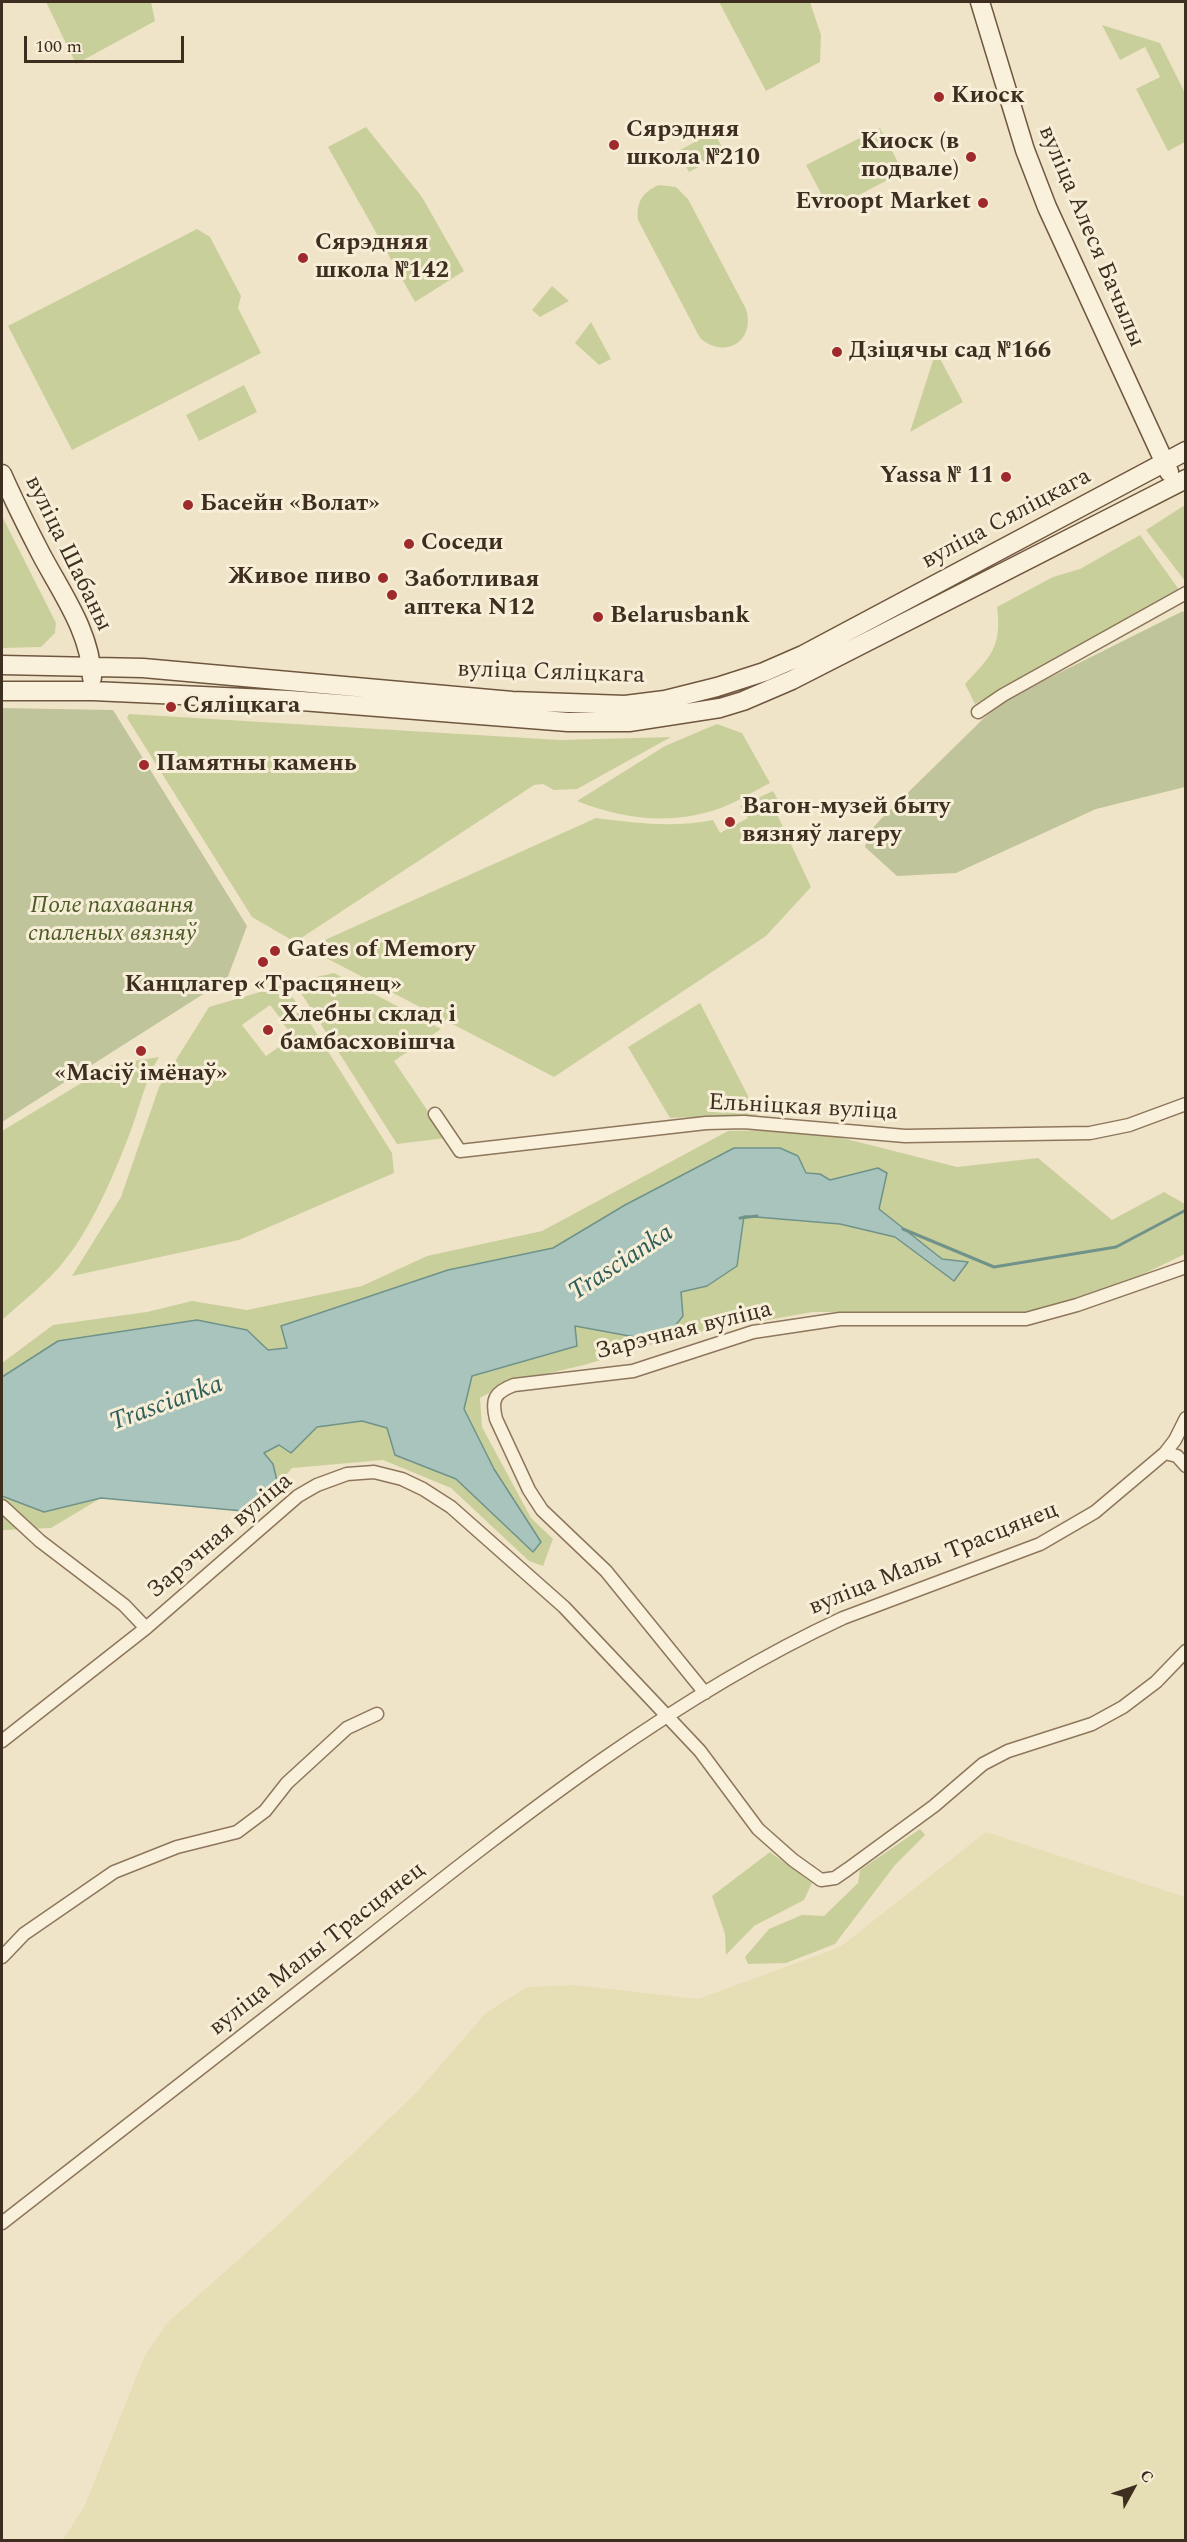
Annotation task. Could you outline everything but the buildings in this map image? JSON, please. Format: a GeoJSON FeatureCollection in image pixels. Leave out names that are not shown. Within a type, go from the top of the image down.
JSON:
{"type":"FeatureCollection","features":[{"type":"Feature","properties":{"kind":"main road","name":"вуліца Алеся Бачылы"},"geometry":{"type":"LineString","coordinates":[[980,2],[1025,150],[1047,207],[1163,463],[1180,481]]}},
{"type":"Feature","properties":{"kind":"main road","name":"вуліца Сяліцкага"},"geometry":{"type":"LineString","coordinates":[[2,665],[92,666],[297,680],[512,701],[625,705],[665,700],[764,672],[803,655],[1185,451]]}},
{"type":"Feature","properties":{"kind":"main road","name":"вуліца Шабаны"},"geometry":{"type":"LineString","coordinates":[[2,474],[28,529],[81,629],[92,666],[93,691]]}},
{"type":"Feature","properties":{"kind":"main road","name":"вуліца Сяліцкага"},"geometry":{"type":"LineString","coordinates":[[2,691],[93,691],[288,700],[568,722],[629,722],[710,710],[742,701],[792,680],[1180,481]]}},
{"type":"Feature","properties":{"kind":"street"},"geometry":{"type":"LineString","coordinates":[[978,712],[1003,695],[1185,593]]}},
{"type":"Feature","properties":{"kind":"street","name":"Ельніцкая вуліца"},"geometry":{"type":"LineString","coordinates":[[435,1114],[460,1151],[716,1123],[744,1122],[905,1136],[1090,1133],[1129,1125],[1185,1104]]}},
{"type":"Feature","properties":{"kind":"street","name":"Зарэчная вуліца"},"geometry":{"type":"LineString","coordinates":[[705,1693],[606,1571],[542,1510],[496,1419],[493,1406],[495,1396],[501,1390],[535,1382],[633,1371],[753,1332],[840,1319],[1026,1319],[1077,1305],[1185,1268]]}},
{"type":"Feature","properties":{"kind":"street","name":"вуліца Малы Трасцянец"},"geometry":{"type":"LineString","coordinates":[[2,2223],[543,1801],[667,1717],[740,1671],[843,1618],[1040,1544],[1095,1512],[1165,1453],[1175,1440],[1185,1418]]}},
{"type":"Feature","properties":{"kind":"street"},"geometry":{"type":"LineString","coordinates":[[1165,1453],[1177,1456],[1185,1466]]}},
{"type":"Feature","properties":{"kind":"street","name":"Зарэчная вуліца"},"geometry":{"type":"LineString","coordinates":[[2,1741],[146,1628],[298,1496],[317,1485],[347,1474],[367,1472],[388,1474],[423,1489],[479,1529],[564,1607],[667,1717]]}},
{"type":"Feature","properties":{"kind":"street"},"geometry":{"type":"LineString","coordinates":[[2,1506],[40,1540],[124,1605],[146,1628]]}},
{"type":"Feature","properties":{"kind":"street"},"geometry":{"type":"LineString","coordinates":[[667,1717],[700,1751],[758,1828],[809,1873],[821,1880],[827,1880],[835,1878],[903,1830],[982,1764],[1008,1751],[1092,1724],[1123,1707],[1156,1682],[1185,1651]]}},
{"type":"Feature","properties":{"kind":"street"},"geometry":{"type":"LineString","coordinates":[[2,1957],[24,1934],[114,1872],[177,1847],[237,1832],[266,1810],[287,1783],[347,1728],[377,1714]]}},
{"type":"Feature","properties":{"kind":"shaded area"},"geometry":{"type":"Polygon","coordinates":[[[986,1832],[1185,1897],[1185,2540],[63,2540],[85,2505],[145,2355],[168,2322],[280,2223],[416,2093],[486,2013],[527,1987],[574,1985],[698,1999],[840,1947],[986,1832]]]}},
{"type":"Feature","properties":{"kind":"green space"},"geometry":{"type":"Polygon","coordinates":[[[46,2],[151,2],[155,21],[76,64],[46,2]]]}},
{"type":"Feature","properties":{"kind":"green space"},"geometry":{"type":"Polygon","coordinates":[[[719,2],[810,2],[821,35],[820,62],[766,91],[719,2]]]}},
{"type":"Feature","properties":{"kind":"green space"},"geometry":{"type":"Polygon","coordinates":[[[1102,25],[1160,43],[1185,93],[1185,142],[1168,151],[1136,89],[1160,77],[1145,47],[1120,60],[1102,25]]]}},
{"type":"Feature","properties":{"kind":"green space"},"geometry":{"type":"Polygon","coordinates":[[[366,127],[422,197],[464,271],[415,302],[328,147],[366,127]]]}},
{"type":"Feature","properties":{"kind":"green space"},"geometry":{"type":"Polygon","coordinates":[[[880,128],[903,172],[830,210],[806,165],[880,128]]]}},
{"type":"Feature","properties":{"kind":"green space"},"geometry":{"type":"Polygon","coordinates":[[[714,132],[725,153],[689,172],[678,151],[714,132]]]}},
{"type":"Feature","properties":{"kind":"green space"},"geometry":{"type":"Polygon","coordinates":[[[659,185],[676,187],[688,199],[746,309],[747,330],[736,344],[719,347],[700,338],[638,220],[641,199],[648,191],[659,185]]]}},
{"type":"Feature","properties":{"kind":"green space"},"geometry":{"type":"Polygon","coordinates":[[[197,229],[210,237],[241,296],[238,308],[261,353],[72,450],[8,326],[197,229]]]}},
{"type":"Feature","properties":{"kind":"green space"},"geometry":{"type":"Polygon","coordinates":[[[552,286],[569,301],[540,317],[532,310],[552,286]]]}},
{"type":"Feature","properties":{"kind":"green space"},"geometry":{"type":"Polygon","coordinates":[[[591,322],[611,359],[599,365],[575,343],[591,322]]]}},
{"type":"Feature","properties":{"kind":"green space"},"geometry":{"type":"Polygon","coordinates":[[[936,351],[963,402],[910,432],[936,351]]]}},
{"type":"Feature","properties":{"kind":"green space"},"geometry":{"type":"Polygon","coordinates":[[[244,385],[257,412],[199,441],[186,415],[244,385]]]}},
{"type":"Feature","properties":{"kind":"green space"},"geometry":{"type":"Polygon","coordinates":[[[1185,505],[1185,581],[1146,530],[1185,505]]]}},
{"type":"Feature","properties":{"kind":"green space"},"geometry":{"type":"Polygon","coordinates":[[[2,516],[56,623],[55,633],[41,647],[2,648],[2,516]]]}},
{"type":"Feature","properties":{"kind":"green space"},"geometry":{"type":"Polygon","coordinates":[[[1140,535],[1180,591],[975,704],[965,684],[993,650],[998,632],[997,607],[1053,577],[1080,569],[1140,535]]]}},
{"type":"Feature","properties":{"kind":"green space"},"geometry":{"type":"Polygon","coordinates":[[[1183,611],[1186,616],[1185,787],[1096,809],[956,873],[897,876],[865,847],[869,832],[882,818],[984,718],[1007,699],[1183,611]]]}},
{"type":"Feature","properties":{"kind":"green space","name":"Поле пахавання спаленых вязняў"},"geometry":{"type":"Polygon","coordinates":[[[2,708],[113,710],[247,926],[227,979],[2,1122],[2,708]]]}},
{"type":"Feature","properties":{"kind":"green space"},"geometry":{"type":"Polygon","coordinates":[[[129,714],[560,740],[671,737],[577,789],[554,790],[543,784],[534,785],[295,942],[252,917],[127,718],[129,714]]]}},
{"type":"Feature","properties":{"kind":"green space"},"geometry":{"type":"Polygon","coordinates":[[[717,724],[742,733],[770,783],[722,807],[697,815],[680,817],[628,816],[577,801],[665,746],[717,724]]]}},
{"type":"Feature","properties":{"kind":"green space"},"geometry":{"type":"Polygon","coordinates":[[[773,791],[779,802],[774,808],[811,887],[766,936],[554,1077],[307,948],[596,818],[669,824],[713,820],[720,833],[748,818],[740,806],[773,791]]]}},
{"type":"Feature","properties":{"kind":"green space"},"geometry":{"type":"Polygon","coordinates":[[[334,973],[441,1029],[394,1061],[446,1138],[397,1144],[294,982],[334,973]]]}},
{"type":"Feature","properties":{"kind":"green space"},"geometry":{"type":"Polygon","coordinates":[[[284,985],[298,1005],[281,1019],[270,1005],[242,1025],[266,1056],[293,1037],[283,1023],[302,1010],[392,1153],[394,1173],[239,1240],[72,1276],[121,1197],[159,1087],[209,1007],[284,985]]]}},
{"type":"Feature","properties":{"kind":"green space"},"geometry":{"type":"Polygon","coordinates":[[[700,1003],[758,1115],[670,1118],[628,1047],[700,1003]]]}},
{"type":"Feature","properties":{"kind":"green space"},"geometry":{"type":"Polygon","coordinates":[[[159,1057],[149,1076],[132,1128],[101,1202],[84,1233],[51,1276],[2,1320],[2,1131],[113,1064],[159,1057]]]}},
{"type":"Feature","properties":{"kind":"green space"},"geometry":{"type":"Polygon","coordinates":[[[807,1129],[957,1167],[1038,1158],[1112,1220],[1164,1192],[1185,1204],[1185,1254],[1133,1279],[1063,1305],[1025,1312],[813,1312],[687,1334],[584,1365],[507,1383],[480,1398],[482,1427],[531,1518],[553,1539],[543,1566],[529,1561],[451,1488],[383,1460],[292,1468],[254,1512],[101,1498],[51,1528],[4,1530],[2,1534],[2,1363],[53,1325],[147,1312],[192,1301],[247,1310],[362,1286],[427,1256],[542,1231],[728,1131],[807,1129]]]}},
{"type":"Feature","properties":{"kind":"green space"},"geometry":{"type":"Polygon","coordinates":[[[920,1829],[925,1835],[895,1865],[835,1944],[786,1963],[748,1964],[745,1957],[769,1929],[802,1915],[824,1916],[858,1883],[860,1870],[920,1829]]]}},
{"type":"Feature","properties":{"kind":"green space"},"geometry":{"type":"Polygon","coordinates":[[[770,1852],[812,1883],[804,1900],[754,1926],[726,1955],[725,1934],[712,1896],[770,1852]]]}},
{"type":"Feature","properties":{"kind":"water"},"geometry":{"type":"Polygon","coordinates":[[[734,1148],[780,1148],[798,1156],[806,1173],[820,1174],[830,1180],[878,1168],[887,1173],[879,1209],[942,1259],[968,1262],[954,1281],[895,1237],[840,1224],[744,1216],[737,1266],[707,1286],[681,1292],[683,1316],[662,1342],[575,1326],[577,1346],[472,1376],[464,1409],[494,1469],[541,1542],[533,1552],[456,1479],[395,1455],[387,1428],[362,1421],[317,1427],[291,1453],[279,1445],[264,1453],[273,1464],[278,1485],[254,1512],[101,1498],[44,1512],[2,1496],[2,1377],[58,1341],[197,1320],[247,1330],[268,1350],[287,1348],[281,1326],[448,1270],[553,1248],[625,1205],[734,1148]]]}},
{"type":"Feature","properties":{"kind":"waterway","name":"Trascianka"},"geometry":{"type":"LineString","coordinates":[[903,1229],[994,1267],[1116,1247],[1186,1210]]}},
{"type":"Feature","properties":{"kind":"waterway","name":"Trascianka"},"geometry":{"type":"LineString","coordinates":[[740,1218],[757,1216]]}},
{"type":"Feature","properties":{"kind":"place","name":"Киоск"},"geometry":{"type":"Point","coordinates":[939,97]}},
{"type":"Feature","properties":{"kind":"place","name":"Сярэдняя школа №210"},"geometry":{"type":"Point","coordinates":[614,145]}},
{"type":"Feature","properties":{"kind":"place","name":"Киоск (в подвале)"},"geometry":{"type":"Point","coordinates":[971,157]}},
{"type":"Feature","properties":{"kind":"place","name":"Evroopt Market"},"geometry":{"type":"Point","coordinates":[983,203]}},
{"type":"Feature","properties":{"kind":"place","name":"Сярэдняя школа №142"},"geometry":{"type":"Point","coordinates":[303,258]}},
{"type":"Feature","properties":{"kind":"place","name":"Дзіцячы сад №166"},"geometry":{"type":"Point","coordinates":[837,352]}},
{"type":"Feature","properties":{"kind":"place","name":"Yassa № 11"},"geometry":{"type":"Point","coordinates":[1006,477]}},
{"type":"Feature","properties":{"kind":"place","name":"Басейн «Волат»"},"geometry":{"type":"Point","coordinates":[188,505]}},
{"type":"Feature","properties":{"kind":"place","name":"Соседи"},"geometry":{"type":"Point","coordinates":[409,544]}},
{"type":"Feature","properties":{"kind":"place","name":"Живое пиво"},"geometry":{"type":"Point","coordinates":[383,578]}},
{"type":"Feature","properties":{"kind":"place","name":"Заботливая аптека N12"},"geometry":{"type":"Point","coordinates":[392,595]}},
{"type":"Feature","properties":{"kind":"place","name":"Belarusbank"},"geometry":{"type":"Point","coordinates":[598,617]}},
{"type":"Feature","properties":{"kind":"place","name":"Сяліцкага"},"geometry":{"type":"Point","coordinates":[171,707]}},
{"type":"Feature","properties":{"kind":"place","name":"Памятны камень"},"geometry":{"type":"Point","coordinates":[144,765]}},
{"type":"Feature","properties":{"kind":"place","name":"Вагон-музей быту вязняў лагеру"},"geometry":{"type":"Point","coordinates":[730,822]}},
{"type":"Feature","properties":{"kind":"place","name":"Gates of Memory"},"geometry":{"type":"Point","coordinates":[275,951]}},
{"type":"Feature","properties":{"kind":"place","name":"Канцлагер «Трасцянец»"},"geometry":{"type":"Point","coordinates":[263,962]}},
{"type":"Feature","properties":{"kind":"place","name":"Хлебны склад і бамбасховішча"},"geometry":{"type":"Point","coordinates":[268,1030]}},
{"type":"Feature","properties":{"kind":"place","name":"«Масіў імёнаў»"},"geometry":{"type":"Point","coordinates":[141,1051]}}]}
